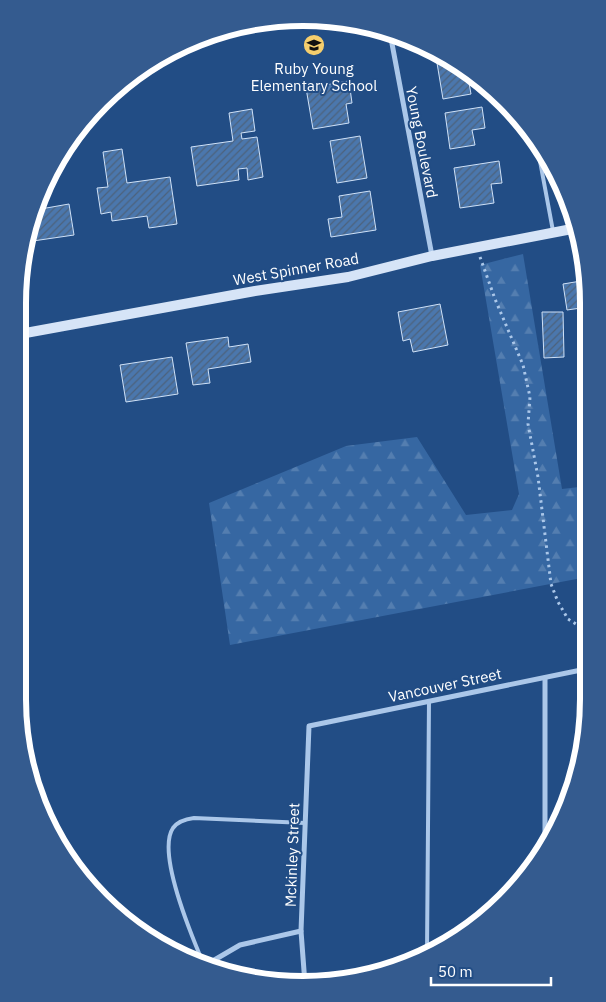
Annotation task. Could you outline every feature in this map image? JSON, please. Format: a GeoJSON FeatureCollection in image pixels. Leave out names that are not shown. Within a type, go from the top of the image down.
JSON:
{"type":"FeatureCollection","features":[{"type":"Feature","properties":{"kind":"street","name":"Young Boulevard"},"geometry":{"type":"LineString","coordinates":[[391,41],[432,256]]}},
{"type":"Feature","properties":{"kind":"street","name":"West Spinner Road"},"geometry":{"type":"LineString","coordinates":[[26,333],[255,291],[348,277],[432,256],[569,229]]}},
{"type":"Feature","properties":{"kind":"street","name":"Vancouver Street"},"geometry":{"type":"LineString","coordinates":[[309,726],[580,670]]}},
{"type":"Feature","properties":{"kind":"street"},"geometry":{"type":"LineString","coordinates":[[545,678],[545,833]]}},
{"type":"Feature","properties":{"kind":"street","name":"Mckinley Street"},"geometry":{"type":"LineString","coordinates":[[304,976],[301,931],[309,726]]}},
{"type":"Feature","properties":{"kind":"street"},"geometry":{"type":"LineString","coordinates":[[212,960],[240,945],[301,931]]}},
{"type":"Feature","properties":{"kind":"lane"},"geometry":{"type":"LineString","coordinates":[[540,160],[553,232]]}},
{"type":"Feature","properties":{"kind":"lane"},"geometry":{"type":"LineString","coordinates":[[427,946],[429,701]]}},
{"type":"Feature","properties":{"kind":"lane"},"geometry":{"type":"LineString","coordinates":[[200,956],[183,916],[176,892],[169,840],[172,829],[178,823],[194,818],[305,823]]}},
{"type":"Feature","properties":{"kind":"path"},"geometry":{"type":"LineString","coordinates":[[476,247],[495,299],[523,365],[530,397],[528,424],[538,477],[552,584],[558,602],[568,619],[580,627]]}},
{"type":"Feature","properties":{"kind":"green space"},"geometry":{"type":"Polygon","coordinates":[[[523,254],[562,489],[580,487],[580,578],[230,645],[209,503],[346,446],[417,437],[466,515],[512,510],[519,494],[480,265],[523,254]]]}},
{"type":"Feature","properties":{"kind":"building"},"geometry":{"type":"Polygon","coordinates":[[[437,61],[469,81],[471,94],[443,99],[437,61]]]}},
{"type":"Feature","properties":{"kind":"building"},"geometry":{"type":"Polygon","coordinates":[[[349,81],[352,103],[346,104],[349,123],[313,129],[306,88],[349,81]]]}},
{"type":"Feature","properties":{"kind":"building"},"geometry":{"type":"Polygon","coordinates":[[[482,107],[485,128],[472,130],[475,145],[450,149],[445,113],[482,107]]]}},
{"type":"Feature","properties":{"kind":"building"},"geometry":{"type":"Polygon","coordinates":[[[252,109],[255,131],[241,133],[242,139],[257,137],[263,177],[248,180],[247,168],[238,169],[239,180],[197,186],[191,147],[233,141],[229,113],[252,109]]]}},
{"type":"Feature","properties":{"kind":"building"},"geometry":{"type":"Polygon","coordinates":[[[360,136],[367,178],[337,183],[330,141],[360,136]]]}},
{"type":"Feature","properties":{"kind":"building"},"geometry":{"type":"Polygon","coordinates":[[[122,149],[127,183],[170,177],[177,224],[149,228],[147,216],[112,221],[111,212],[101,214],[97,188],[108,187],[103,152],[122,149]]]}},
{"type":"Feature","properties":{"kind":"building"},"geometry":{"type":"Polygon","coordinates":[[[499,161],[502,183],[491,184],[494,203],[460,208],[454,168],[499,161]]]}},
{"type":"Feature","properties":{"kind":"building"},"geometry":{"type":"Polygon","coordinates":[[[370,191],[376,230],[331,237],[328,219],[342,217],[339,196],[370,191]]]}},
{"type":"Feature","properties":{"kind":"building"},"geometry":{"type":"Polygon","coordinates":[[[69,204],[74,235],[34,241],[43,209],[69,204]]]}},
{"type":"Feature","properties":{"kind":"building"},"geometry":{"type":"Polygon","coordinates":[[[579,281],[580,308],[567,310],[563,284],[579,281]]]}},
{"type":"Feature","properties":{"kind":"building"},"geometry":{"type":"Polygon","coordinates":[[[440,304],[448,345],[413,352],[410,339],[403,341],[398,312],[440,304]]]}},
{"type":"Feature","properties":{"kind":"building"},"geometry":{"type":"Polygon","coordinates":[[[542,312],[563,312],[564,357],[544,358],[542,312]]]}},
{"type":"Feature","properties":{"kind":"building"},"geometry":{"type":"Polygon","coordinates":[[[228,337],[229,347],[248,344],[251,362],[208,369],[210,383],[193,385],[186,343],[228,337]]]}},
{"type":"Feature","properties":{"kind":"building"},"geometry":{"type":"Polygon","coordinates":[[[172,357],[178,394],[126,402],[120,365],[172,357]]]}},
{"type":"Feature","properties":{"kind":"place","name":"Ruby Young Elementary School"},"geometry":{"type":"Point","coordinates":[314,45]}}]}
